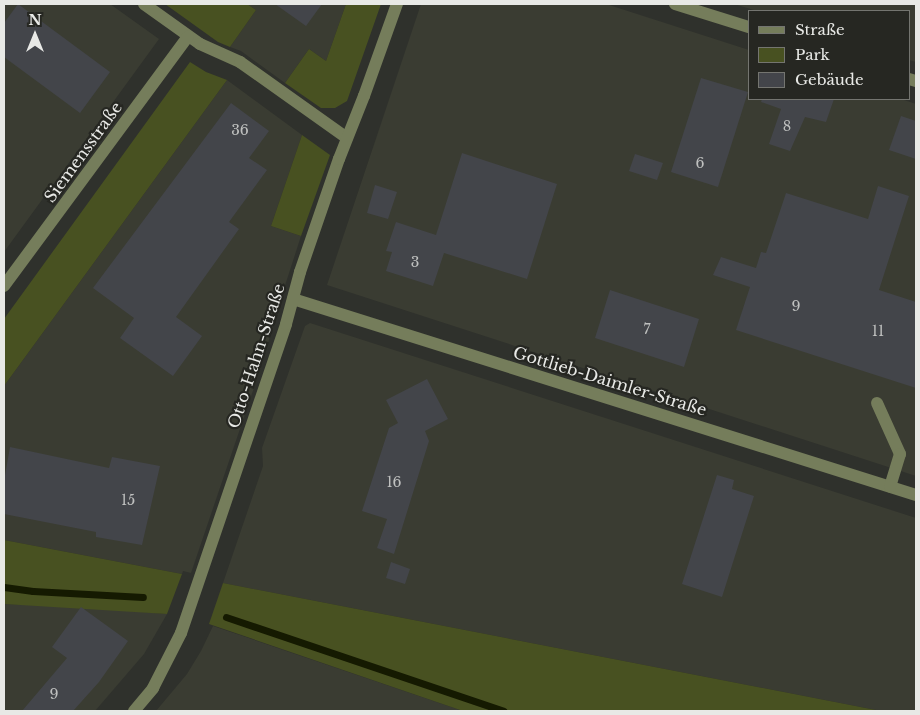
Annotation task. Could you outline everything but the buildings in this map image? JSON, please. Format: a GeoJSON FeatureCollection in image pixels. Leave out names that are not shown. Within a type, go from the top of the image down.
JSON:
{"type":"FeatureCollection","features":[{"type":"Feature","properties":{"kind":"street"},"geometry":{"type":"LineString","coordinates":[[144,4],[209,49],[240,62],[347,138]]}},
{"type":"Feature","properties":{"kind":"street","name":"Otto-Hahn-Straße"},"geometry":{"type":"LineString","coordinates":[[134,711],[153,688],[181,633],[293,299],[300,272],[397,4]]}},
{"type":"Feature","properties":{"kind":"street"},"geometry":{"type":"LineString","coordinates":[[675,4],[748,27]]}},
{"type":"Feature","properties":{"kind":"street","name":"Siemensstraße"},"geometry":{"type":"LineString","coordinates":[[4,286],[188,36]]}},
{"type":"Feature","properties":{"kind":"street","name":"Gottlieb-Daimler-Straße"},"geometry":{"type":"LineString","coordinates":[[293,299],[916,495]]}},
{"type":"Feature","properties":{"kind":"street"},"geometry":{"type":"LineString","coordinates":[[877,403],[900,454],[890,486]]}},
{"type":"Feature","properties":{"kind":"shaded area"},"geometry":{"type":"Polygon","coordinates":[[[4,4],[110,4],[159,39],[4,252],[4,4]]]}},
{"type":"Feature","properties":{"kind":"shaded area"},"geometry":{"type":"Polygon","coordinates":[[[247,4],[346,4],[326,61],[309,49],[285,83],[241,51],[230,47],[256,10],[247,4]]]}},
{"type":"Feature","properties":{"kind":"shaded area"},"geometry":{"type":"Polygon","coordinates":[[[421,4],[606,4],[748,50],[748,100],[904,100],[916,104],[916,476],[327,285],[421,4]]]}},
{"type":"Feature","properties":{"kind":"shaded area"},"geometry":{"type":"Polygon","coordinates":[[[734,4],[916,4],[916,62],[910,60],[910,10],[754,10],[734,4]]]}},
{"type":"Feature","properties":{"kind":"shaded area"},"geometry":{"type":"Polygon","coordinates":[[[227,80],[302,135],[271,226],[301,236],[262,364],[191,573],[183,571],[182,574],[4,540],[4,386],[227,80]]]}},
{"type":"Feature","properties":{"kind":"shaded area"},"geometry":{"type":"Polygon","coordinates":[[[310,323],[916,518],[916,711],[881,711],[223,583],[263,466],[262,448],[305,326],[310,323]]]}},
{"type":"Feature","properties":{"kind":"shaded area"},"geometry":{"type":"Polygon","coordinates":[[[4,604],[81,607],[167,614],[144,654],[95,711],[4,711],[4,604]]]}},
{"type":"Feature","properties":{"kind":"shaded area"},"geometry":{"type":"Polygon","coordinates":[[[213,626],[463,711],[156,711],[187,674],[213,626]]]}},
{"type":"Feature","properties":{"kind":"green space"},"geometry":{"type":"Polygon","coordinates":[[[165,4],[247,4],[256,10],[230,47],[218,42],[165,4]]]}},
{"type":"Feature","properties":{"kind":"green space"},"geometry":{"type":"Polygon","coordinates":[[[346,4],[381,4],[347,101],[335,108],[321,108],[285,83],[309,49],[326,61],[346,4]]]}},
{"type":"Feature","properties":{"kind":"green space"},"geometry":{"type":"Polygon","coordinates":[[[190,62],[206,72],[227,80],[4,386],[4,319],[190,62]]]}},
{"type":"Feature","properties":{"kind":"green space"},"geometry":{"type":"Polygon","coordinates":[[[302,135],[330,155],[301,236],[271,226],[302,135]]]}},
{"type":"Feature","properties":{"kind":"green space"},"geometry":{"type":"Polygon","coordinates":[[[4,540],[182,574],[167,614],[4,604],[4,540]]]}},
{"type":"Feature","properties":{"kind":"green space"},"geometry":{"type":"Polygon","coordinates":[[[223,583],[881,711],[463,711],[209,624],[223,583]]]}},
{"type":"Feature","properties":{"kind":"waterway"},"geometry":{"type":"LineString","coordinates":[[4,587],[33,591],[143,597]]}},
{"type":"Feature","properties":{"kind":"waterway"},"geometry":{"type":"LineString","coordinates":[[226,617],[504,711]]}}]}
